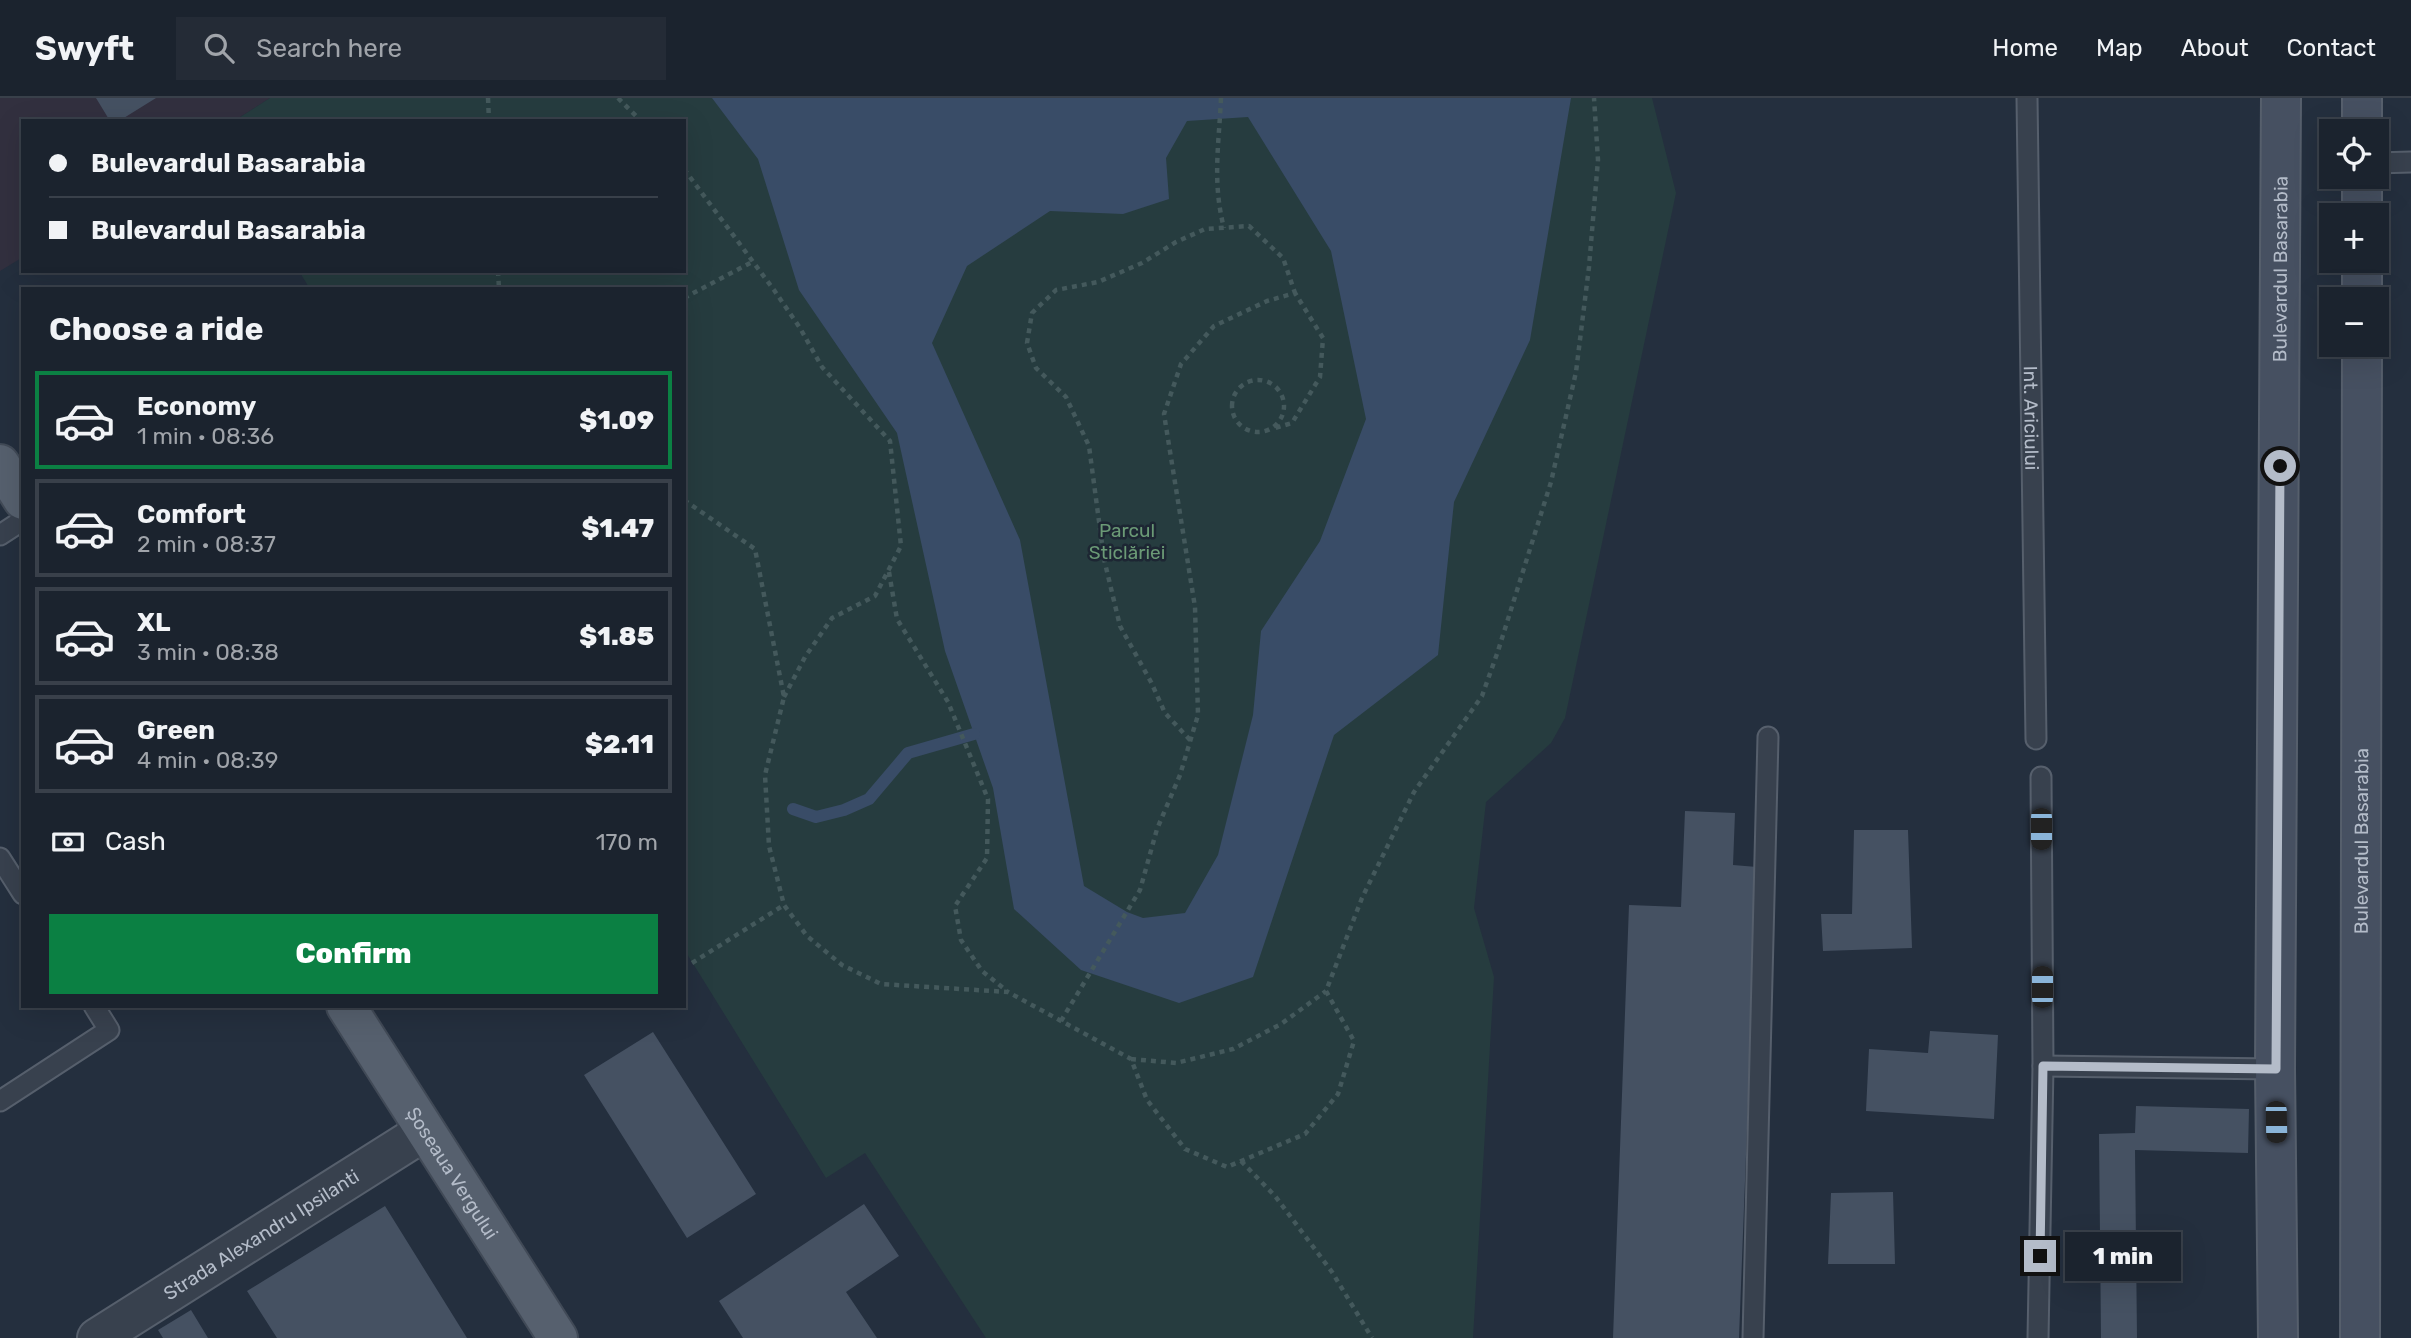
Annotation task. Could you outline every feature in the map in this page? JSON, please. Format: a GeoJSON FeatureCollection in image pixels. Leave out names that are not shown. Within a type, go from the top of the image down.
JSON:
{"type":"FeatureCollection","features":[{"type":"Feature","properties":{"kind":"main road","name":"Bulevardul Basarabia"},"geometry":{"type":"LineString","coordinates":[[2278,1338],[2276,1069],[2281,98]]}},
{"type":"Feature","properties":{"kind":"main road"},"geometry":{"type":"LineString","coordinates":[[2362,98],[2362,119]]}},
{"type":"Feature","properties":{"kind":"main road","name":"Bulevardul Basarabia"},"geometry":{"type":"LineString","coordinates":[[2360,1338],[2362,357]]}},
{"type":"Feature","properties":{"kind":"main road"},"geometry":{"type":"LineString","coordinates":[[0,464],[21,497]]}},
{"type":"Feature","properties":{"kind":"main road","name":"Șoseaua Vergului"},"geometry":{"type":"LineString","coordinates":[[347,1008],[558,1338]]}},
{"type":"Feature","properties":{"kind":"street","name":"Strada Alexandru Ipsilanti"},"geometry":{"type":"LineString","coordinates":[[97,1338],[425,1131]]}},
{"type":"Feature","properties":{"kind":"lane","name":"Int. Ariciului"},"geometry":{"type":"LineString","coordinates":[[2027,98],[2036,739]]}},
{"type":"Feature","properties":{"kind":"lane"},"geometry":{"type":"LineString","coordinates":[[2389,163],[2411,162]]}},
{"type":"Feature","properties":{"kind":"lane"},"geometry":{"type":"LineString","coordinates":[[0,535],[21,521]]}},
{"type":"Feature","properties":{"kind":"lane"},"geometry":{"type":"LineString","coordinates":[[1753,1338],[1768,737]]}},
{"type":"Feature","properties":{"kind":"lane"},"geometry":{"type":"LineString","coordinates":[[2038,1338],[2043,1066],[2041,777]]}},
{"type":"Feature","properties":{"kind":"lane"},"geometry":{"type":"LineString","coordinates":[[0,858],[21,891]]}},
{"type":"Feature","properties":{"kind":"lane"},"geometry":{"type":"LineString","coordinates":[[0,1101],[109,1030],[95,1008]]}},
{"type":"Feature","properties":{"kind":"lane"},"geometry":{"type":"LineString","coordinates":[[2043,1066],[2276,1069]]}},
{"type":"Feature","properties":{"kind":"path"},"geometry":{"type":"LineString","coordinates":[[488,98],[489,119]]}},
{"type":"Feature","properties":{"kind":"path"},"geometry":{"type":"LineString","coordinates":[[618,98],[639,119]]}},
{"type":"Feature","properties":{"kind":"path"},"geometry":{"type":"LineString","coordinates":[[1221,98],[1215,159],[1219,208],[1224,228]]}},
{"type":"Feature","properties":{"kind":"path"},"geometry":{"type":"LineString","coordinates":[[889,570],[897,619],[957,722],[988,799],[987,858],[955,906],[961,940],[982,971],[1008,992],[1130,1059],[1176,1063],[1233,1049],[1281,1024],[1326,991],[1362,898],[1414,792],[1482,696],[1498,652],[1551,482],[1576,372],[1598,160],[1594,98]]}},
{"type":"Feature","properties":{"kind":"path"},"geometry":{"type":"LineString","coordinates":[[686,172],[800,328],[822,367],[890,441],[901,547],[876,596],[832,618],[805,657],[784,697],[765,775],[769,846],[784,905],[807,936],[842,965],[881,984],[1008,992]]}},
{"type":"Feature","properties":{"kind":"path"},"geometry":{"type":"LineString","coordinates":[[1191,741],[1165,713],[1120,626],[1104,559],[1089,446],[1066,397],[1036,368],[1027,343],[1032,313],[1056,290],[1098,282],[1142,263],[1175,242],[1205,229],[1249,226],[1283,258],[1295,293],[1323,338],[1320,377],[1292,423],[1272,429],[1256,433],[1240,426],[1232,411],[1232,402],[1240,387],[1248,382],[1265,381],[1279,390],[1283,398],[1283,415],[1272,429]]}},
{"type":"Feature","properties":{"kind":"path"},"geometry":{"type":"LineString","coordinates":[[686,297],[752,262]]}},
{"type":"Feature","properties":{"kind":"path"},"geometry":{"type":"LineString","coordinates":[[1061,1021],[1140,890],[1157,829],[1181,775],[1198,715],[1195,607],[1164,414],[1181,364],[1214,327],[1267,301],[1295,293]]}},
{"type":"Feature","properties":{"kind":"path"},"geometry":{"type":"LineString","coordinates":[[686,501],[755,548],[784,697]]}},
{"type":"Feature","properties":{"kind":"path"},"geometry":{"type":"LineString","coordinates":[[692,963],[784,905]]}},
{"type":"Feature","properties":{"kind":"path"},"geometry":{"type":"LineString","coordinates":[[1130,1059],[1147,1100],[1185,1149],[1227,1167],[1305,1134],[1338,1094],[1354,1041],[1326,991]]}},
{"type":"Feature","properties":{"kind":"path"},"geometry":{"type":"LineString","coordinates":[[1241,1161],[1275,1196],[1324,1261],[1372,1338]]}},
{"type":"Feature","properties":{"kind":"shaded area"},"geometry":{"type":"Polygon","coordinates":[[[0,98],[270,98],[237,119],[21,119],[21,258],[0,271],[0,98]]]}},
{"type":"Feature","properties":{"kind":"green space","name":"Parcul Sticlăriei"},"geometry":{"type":"Polygon","coordinates":[[[270,98],[1652,98],[1676,193],[1565,718],[1551,743],[1486,802],[1474,908],[1494,977],[1473,1338],[986,1338],[865,1153],[826,1178],[686,952],[686,287],[309,287],[300,273],[686,273],[686,119],[237,119],[270,98]]]}},
{"type":"Feature","properties":{"kind":"water"},"geometry":{"type":"Polygon","coordinates":[[[712,98],[1571,98],[1530,340],[1454,502],[1438,655],[1334,735],[1253,977],[1179,1003],[1081,970],[1014,909],[993,788],[945,651],[897,433],[799,290],[758,159],[712,98]],[[1248,117],[1187,121],[1166,158],[1169,199],[1123,214],[1050,211],[967,266],[932,343],[1020,540],[1084,886],[1127,912],[1143,918],[1185,913],[1218,855],[1253,715],[1261,631],[1320,541],[1366,419],[1331,251],[1248,117]]]}},
{"type":"Feature","properties":{"kind":"building"},"geometry":{"type":"Polygon","coordinates":[[[96,98],[156,98],[122,119],[109,119],[96,98]]]}},
{"type":"Feature","properties":{"kind":"building"},"geometry":{"type":"Polygon","coordinates":[[[1685,811],[1735,813],[1733,865],[1757,867],[1739,1338],[1613,1338],[1629,905],[1681,907],[1685,811]]]}},
{"type":"Feature","properties":{"kind":"building"},"geometry":{"type":"Polygon","coordinates":[[[1854,830],[1908,830],[1912,948],[1823,951],[1821,914],[1852,914],[1854,830]]]}},
{"type":"Feature","properties":{"kind":"building"},"geometry":{"type":"Polygon","coordinates":[[[1930,1031],[1998,1035],[1994,1119],[1866,1111],[1869,1049],[1928,1053],[1930,1031]]]}},
{"type":"Feature","properties":{"kind":"building"},"geometry":{"type":"Polygon","coordinates":[[[653,1032],[756,1194],[687,1238],[584,1075],[653,1032]]]}},
{"type":"Feature","properties":{"kind":"building"},"geometry":{"type":"Polygon","coordinates":[[[2136,1106],[2249,1109],[2248,1153],[2135,1150],[2137,1338],[2101,1338],[2099,1134],[2135,1133],[2136,1106]]]}},
{"type":"Feature","properties":{"kind":"building"},"geometry":{"type":"Polygon","coordinates":[[[1893,1192],[1895,1264],[1828,1264],[1831,1193],[1893,1192]]]}},
{"type":"Feature","properties":{"kind":"building"},"geometry":{"type":"Polygon","coordinates":[[[864,1204],[899,1256],[846,1292],[877,1338],[743,1338],[719,1301],[864,1204]]]}},
{"type":"Feature","properties":{"kind":"building"},"geometry":{"type":"Polygon","coordinates":[[[385,1206],[467,1338],[277,1338],[247,1291],[385,1206]]]}},
{"type":"Feature","properties":{"kind":"building"},"geometry":{"type":"Polygon","coordinates":[[[191,1310],[208,1338],[163,1338],[158,1330],[191,1310]]]}},
{"type":"Feature","properties":{"kind":"waterway"},"geometry":{"type":"LineString","coordinates":[[793,809],[816,817],[844,810],[869,799],[908,753],[974,734]]}},
{"type":"Feature","properties":{"kind":"route"},"geometry":{"type":"LineString","coordinates":[[2040,1256],[2043,1066],[2276,1069],[2280,466]]}}]}
